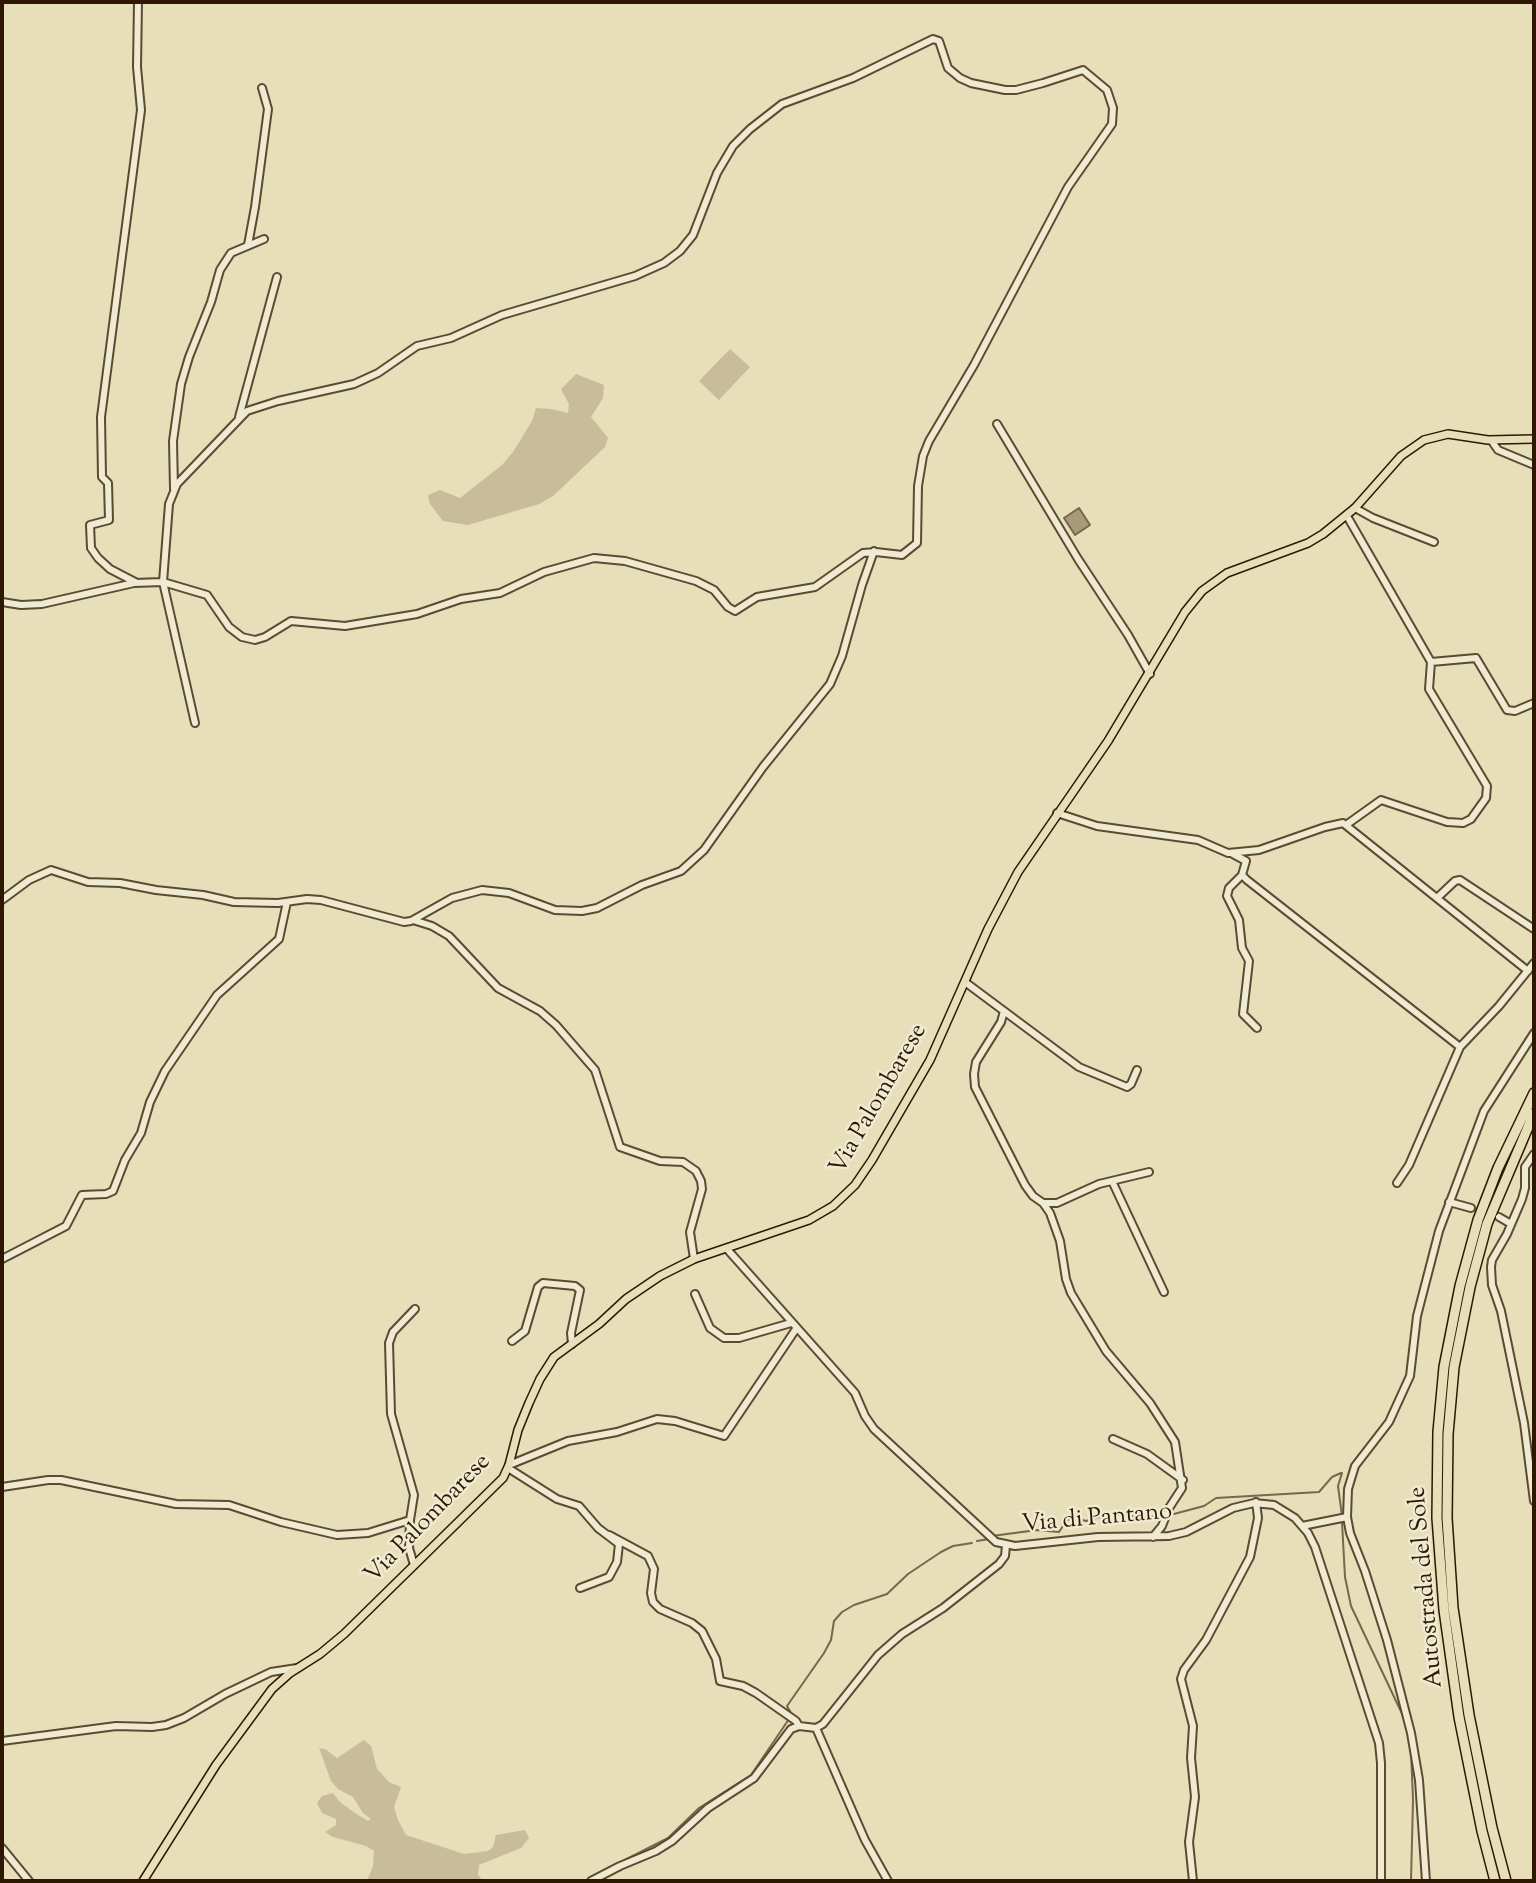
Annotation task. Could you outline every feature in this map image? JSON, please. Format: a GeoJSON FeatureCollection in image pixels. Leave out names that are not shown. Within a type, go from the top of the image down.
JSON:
{"type":"FeatureCollection","features":[{"type":"Feature","properties":{"kind":"highway","name":"Autostrada del Sole"},"geometry":{"type":"LineString","coordinates":[[1495,1881],[1459,1717],[1444,1610],[1437,1518],[1438,1432],[1444,1367],[1460,1286],[1478,1220],[1498,1168],[1534,1093]]}},
{"type":"Feature","properties":{"kind":"highway","name":"Autostrada del Sole"},"geometry":{"type":"LineString","coordinates":[[1506,1881],[1492,1828],[1469,1715],[1453,1608],[1447,1518],[1448,1434],[1454,1367],[1474,1275],[1492,1213],[1534,1113]]}},
{"type":"Feature","properties":{"kind":"main road","name":"Via Palombarese"},"geometry":{"type":"LineString","coordinates":[[142,1881],[216,1765],[277,1684],[340,1638],[499,1482],[509,1467],[521,1423],[538,1382],[551,1361],[650,1283],[694,1259],[809,1220],[828,1210],[850,1191],[872,1160],[926,1069],[1015,877],[1103,749],[1188,608],[1208,585],[1236,569],[1312,541],[1347,516],[1399,458],[1424,440],[1446,434],[1491,440],[1534,439]]}},
{"type":"Feature","properties":{"kind":"street"},"geometry":{"type":"LineString","coordinates":[[137,583],[110,569],[98,558],[91,548],[90,525],[109,520],[108,483],[102,477],[101,416],[141,110],[137,66],[138,2]]}},
{"type":"Feature","properties":{"kind":"street"},"geometry":{"type":"LineString","coordinates":[[2,602],[45,604],[137,583],[163,582],[205,594],[213,601],[229,627],[242,637],[255,640],[265,637],[289,621],[345,626],[426,612],[461,599],[500,593],[548,571],[594,558],[623,560],[698,582],[717,593],[728,607],[735,611],[759,596],[815,587],[856,557],[874,551],[900,556],[916,545],[919,480],[924,454],[931,437],[974,365],[1068,187],[1113,123],[1112,103],[1108,92],[1086,71],[1079,70],[1033,86],[1003,89],[969,82],[958,77],[946,65],[939,41],[933,39],[853,78],[782,104],[750,129],[735,144],[717,173],[693,235],[683,248],[666,262],[638,274],[502,315],[451,338],[420,345],[408,350],[379,373],[361,381],[247,411],[174,489]]}},
{"type":"Feature","properties":{"kind":"street"},"geometry":{"type":"LineString","coordinates":[[248,245],[256,207],[268,109],[262,88]]}},
{"type":"Feature","properties":{"kind":"street"},"geometry":{"type":"LineString","coordinates":[[195,723],[163,582],[168,510],[174,489],[174,435],[186,366],[211,302],[222,264],[231,253],[264,239]]}},
{"type":"Feature","properties":{"kind":"street"},"geometry":{"type":"LineString","coordinates":[[238,419],[276,277]]}},
{"type":"Feature","properties":{"kind":"street"},"geometry":{"type":"LineString","coordinates":[[998,424],[1150,674]]}},
{"type":"Feature","properties":{"kind":"street"},"geometry":{"type":"LineString","coordinates":[[1491,440],[1498,450],[1534,465]]}},
{"type":"Feature","properties":{"kind":"street"},"geometry":{"type":"LineString","coordinates":[[1355,508],[1370,517],[1434,542]]}},
{"type":"Feature","properties":{"kind":"street"},"geometry":{"type":"LineString","coordinates":[[1346,825],[1381,800],[1445,821],[1462,823],[1471,819],[1486,798],[1487,786],[1429,690],[1431,662],[1347,516]]}},
{"type":"Feature","properties":{"kind":"street"},"geometry":{"type":"LineString","coordinates":[[2,900],[29,880],[53,870],[85,881],[123,883],[153,890],[207,895],[234,902],[321,900],[401,922],[412,920],[452,898],[486,890],[509,893],[552,909],[589,910],[679,872],[702,853],[766,763],[829,687],[842,656],[874,551]]}},
{"type":"Feature","properties":{"kind":"street"},"geometry":{"type":"LineString","coordinates":[[1431,662],[1475,657],[1507,710],[1515,711],[1534,703]]}},
{"type":"Feature","properties":{"kind":"street"},"geometry":{"type":"LineString","coordinates":[[1057,813],[1097,826],[1198,839],[1247,861],[1242,875],[1229,888],[1227,897],[1239,920],[1242,948],[1249,961],[1243,1014],[1257,1028]]}},
{"type":"Feature","properties":{"kind":"street"},"geometry":{"type":"LineString","coordinates":[[1228,853],[1262,849],[1337,823],[1346,825],[1528,971]]}},
{"type":"Feature","properties":{"kind":"street"},"geometry":{"type":"LineString","coordinates":[[1242,875],[1460,1046]]}},
{"type":"Feature","properties":{"kind":"street"},"geometry":{"type":"LineString","coordinates":[[1437,898],[1455,881],[1460,880],[1534,929]]}},
{"type":"Feature","properties":{"kind":"street"},"geometry":{"type":"LineString","coordinates":[[2,1259],[66,1226],[82,1195],[106,1195],[113,1191],[125,1160],[141,1133],[149,1102],[165,1071],[217,995],[279,939],[287,902]]}},
{"type":"Feature","properties":{"kind":"street"},"geometry":{"type":"LineString","coordinates":[[412,920],[449,936],[498,988],[538,1009],[556,1025],[595,1070],[620,1147],[660,1161],[683,1162],[696,1171],[702,1186],[690,1232],[694,1259]]}},
{"type":"Feature","properties":{"kind":"street"},"geometry":{"type":"LineString","coordinates":[[1398,1183],[1409,1165],[1460,1046],[1499,1006],[1534,963]]}},
{"type":"Feature","properties":{"kind":"street"},"geometry":{"type":"LineString","coordinates":[[965,982],[1082,1069],[1127,1087],[1137,1070]]}},
{"type":"Feature","properties":{"kind":"street"},"geometry":{"type":"LineString","coordinates":[[1004,1010],[1000,1024],[977,1060],[974,1082],[985,1110],[1025,1185],[1033,1196],[1043,1202],[1050,1213],[1059,1239],[1069,1290],[1108,1355],[1148,1400],[1173,1437],[1183,1480],[1180,1493],[1153,1537]]}},
{"type":"Feature","properties":{"kind":"street"},"geometry":{"type":"LineString","coordinates":[[1426,1881],[1419,1780],[1411,1733],[1387,1640],[1351,1536],[1347,1517],[1347,1492],[1353,1470],[1389,1422],[1410,1376],[1417,1316],[1436,1242],[1489,1100],[1534,1033]]}},
{"type":"Feature","properties":{"kind":"street"},"geometry":{"type":"LineString","coordinates":[[1534,1154],[1525,1167],[1525,1191],[1492,1261],[1491,1283],[1502,1311],[1524,1423],[1534,1501]]}},
{"type":"Feature","properties":{"kind":"street"},"geometry":{"type":"LineString","coordinates":[[1043,1202],[1057,1203],[1097,1184],[1149,1172]]}},
{"type":"Feature","properties":{"kind":"street"},"geometry":{"type":"LineString","coordinates":[[1112,1181],[1164,1292]]}},
{"type":"Feature","properties":{"kind":"street"},"geometry":{"type":"LineString","coordinates":[[1449,1202],[1471,1208]]}},
{"type":"Feature","properties":{"kind":"street"},"geometry":{"type":"LineString","coordinates":[[1499,1217],[1511,1224]]}},
{"type":"Feature","properties":{"kind":"street","name":"Via di Pantano"},"geometry":{"type":"LineString","coordinates":[[727,1249],[856,1394],[874,1429],[990,1538],[1006,1545],[1098,1537],[1181,1534],[1233,1508],[1256,1502]]}},
{"type":"Feature","properties":{"kind":"street"},"geometry":{"type":"LineString","coordinates":[[512,1340],[525,1331],[538,1285],[542,1283],[579,1288],[571,1333],[572,1344]]}},
{"type":"Feature","properties":{"kind":"street"},"geometry":{"type":"LineString","coordinates":[[695,1294],[709,1326],[722,1338],[739,1338],[794,1326]]}},
{"type":"Feature","properties":{"kind":"street"},"geometry":{"type":"LineString","coordinates":[[414,1565],[408,1544],[414,1494],[391,1414],[389,1343],[393,1332],[415,1309]]}},
{"type":"Feature","properties":{"kind":"street"},"geometry":{"type":"LineString","coordinates":[[509,1467],[568,1441],[617,1432],[654,1420],[673,1420],[724,1436],[794,1326]]}},
{"type":"Feature","properties":{"kind":"street"},"geometry":{"type":"LineString","coordinates":[[1113,1439],[1149,1455],[1183,1480]]}},
{"type":"Feature","properties":{"kind":"street"},"geometry":{"type":"LineString","coordinates":[[509,1467],[557,1499],[579,1506],[598,1528],[648,1556],[654,1571],[652,1601],[665,1612],[698,1627],[715,1655],[720,1681],[756,1693],[796,1721],[799,1726]]}},
{"type":"Feature","properties":{"kind":"street"},"geometry":{"type":"LineString","coordinates":[[2,1487],[61,1480],[179,1505],[229,1505],[287,1524],[337,1535],[368,1533],[410,1520]]}},
{"type":"Feature","properties":{"kind":"street"},"geometry":{"type":"LineString","coordinates":[[1193,1881],[1189,1842],[1195,1797],[1191,1758],[1193,1728],[1181,1688],[1181,1677],[1208,1638],[1250,1557],[1258,1518],[1256,1502],[1280,1508],[1302,1526],[1315,1547],[1379,1743],[1381,1881]]}},
{"type":"Feature","properties":{"kind":"street"},"geometry":{"type":"LineString","coordinates":[[1302,1526],[1347,1517]]}},
{"type":"Feature","properties":{"kind":"street"},"geometry":{"type":"LineString","coordinates":[[580,1588],[606,1580],[614,1569],[620,1547],[609,1535]]}},
{"type":"Feature","properties":{"kind":"street"},"geometry":{"type":"LineString","coordinates":[[590,1881],[656,1852],[676,1838],[708,1808],[754,1778],[791,1729],[799,1726],[816,1727],[825,1722],[878,1655],[902,1634],[943,1608],[999,1564],[1005,1556],[1006,1545]]}},
{"type":"Feature","properties":{"kind":"street"},"geometry":{"type":"LineString","coordinates":[[2,1741],[116,1726],[152,1727],[170,1724],[268,1674],[296,1668]]}},
{"type":"Feature","properties":{"kind":"street"},"geometry":{"type":"LineString","coordinates":[[816,1727],[862,1835],[888,1881]]}},
{"type":"Feature","properties":{"kind":"street"},"geometry":{"type":"LineString","coordinates":[[2,1848],[29,1881]]}},
{"type":"Feature","properties":{"kind":"shaded area"},"geometry":{"type":"Polygon","coordinates":[[[730,349],[750,367],[719,400],[699,381],[730,349]]]}},
{"type":"Feature","properties":{"kind":"shaded area"},"geometry":{"type":"Polygon","coordinates":[[[576,374],[604,385],[603,398],[591,417],[608,438],[605,447],[553,496],[539,504],[468,525],[443,521],[430,504],[428,495],[440,490],[460,498],[502,465],[532,421],[536,408],[568,413],[569,404],[561,389],[576,374]]]}},
{"type":"Feature","properties":{"kind":"shaded area"},"geometry":{"type":"Polygon","coordinates":[[[1079,508],[1090,525],[1075,535],[1064,518],[1079,508]]]}},
{"type":"Feature","properties":{"kind":"shaded area"},"geometry":{"type":"Polygon","coordinates":[[[364,1740],[371,1746],[377,1769],[389,1782],[401,1787],[394,1807],[406,1835],[464,1854],[488,1851],[493,1847],[496,1835],[525,1830],[529,1838],[521,1848],[479,1865],[478,1875],[483,1881],[367,1881],[373,1866],[374,1851],[325,1832],[336,1825],[336,1819],[322,1813],[317,1803],[322,1796],[333,1793],[355,1813],[368,1821],[371,1819],[363,1813],[353,1797],[338,1789],[331,1781],[319,1748],[337,1758],[364,1740]]]}},
{"type":"Feature","properties":{"kind":"waterway"},"geometry":{"type":"LineString","coordinates":[[1170,1515],[1204,1506],[1216,1498],[1319,1492],[1332,1477],[1341,1473]]}},
{"type":"Feature","properties":{"kind":"waterway"},"geometry":{"type":"LineString","coordinates":[[1342,1473],[1338,1486],[1342,1516]]}},
{"type":"Feature","properties":{"kind":"waterway"},"geometry":{"type":"LineString","coordinates":[[992,1536],[1037,1530],[1059,1532],[1067,1520],[1075,1518],[1086,1521],[1106,1515],[1129,1515],[1138,1518],[1165,1515]]}},
{"type":"Feature","properties":{"kind":"waterway"},"geometry":{"type":"LineString","coordinates":[[1342,1522],[1345,1577],[1351,1606],[1405,1720]]}},
{"type":"Feature","properties":{"kind":"waterway"},"geometry":{"type":"LineString","coordinates":[[977,1541],[989,1539]]}},
{"type":"Feature","properties":{"kind":"waterway"},"geometry":{"type":"LineString","coordinates":[[791,1713],[787,1706],[824,1653],[831,1640],[834,1621],[842,1612],[887,1594],[908,1574],[941,1552],[953,1546],[972,1543]]}},
{"type":"Feature","properties":{"kind":"waterway"},"geometry":{"type":"LineString","coordinates":[[609,1868],[668,1838],[699,1808],[751,1775],[789,1719]]}},
{"type":"Feature","properties":{"kind":"waterway"},"geometry":{"type":"LineString","coordinates":[[1411,1750],[1411,1881]]}}]}
